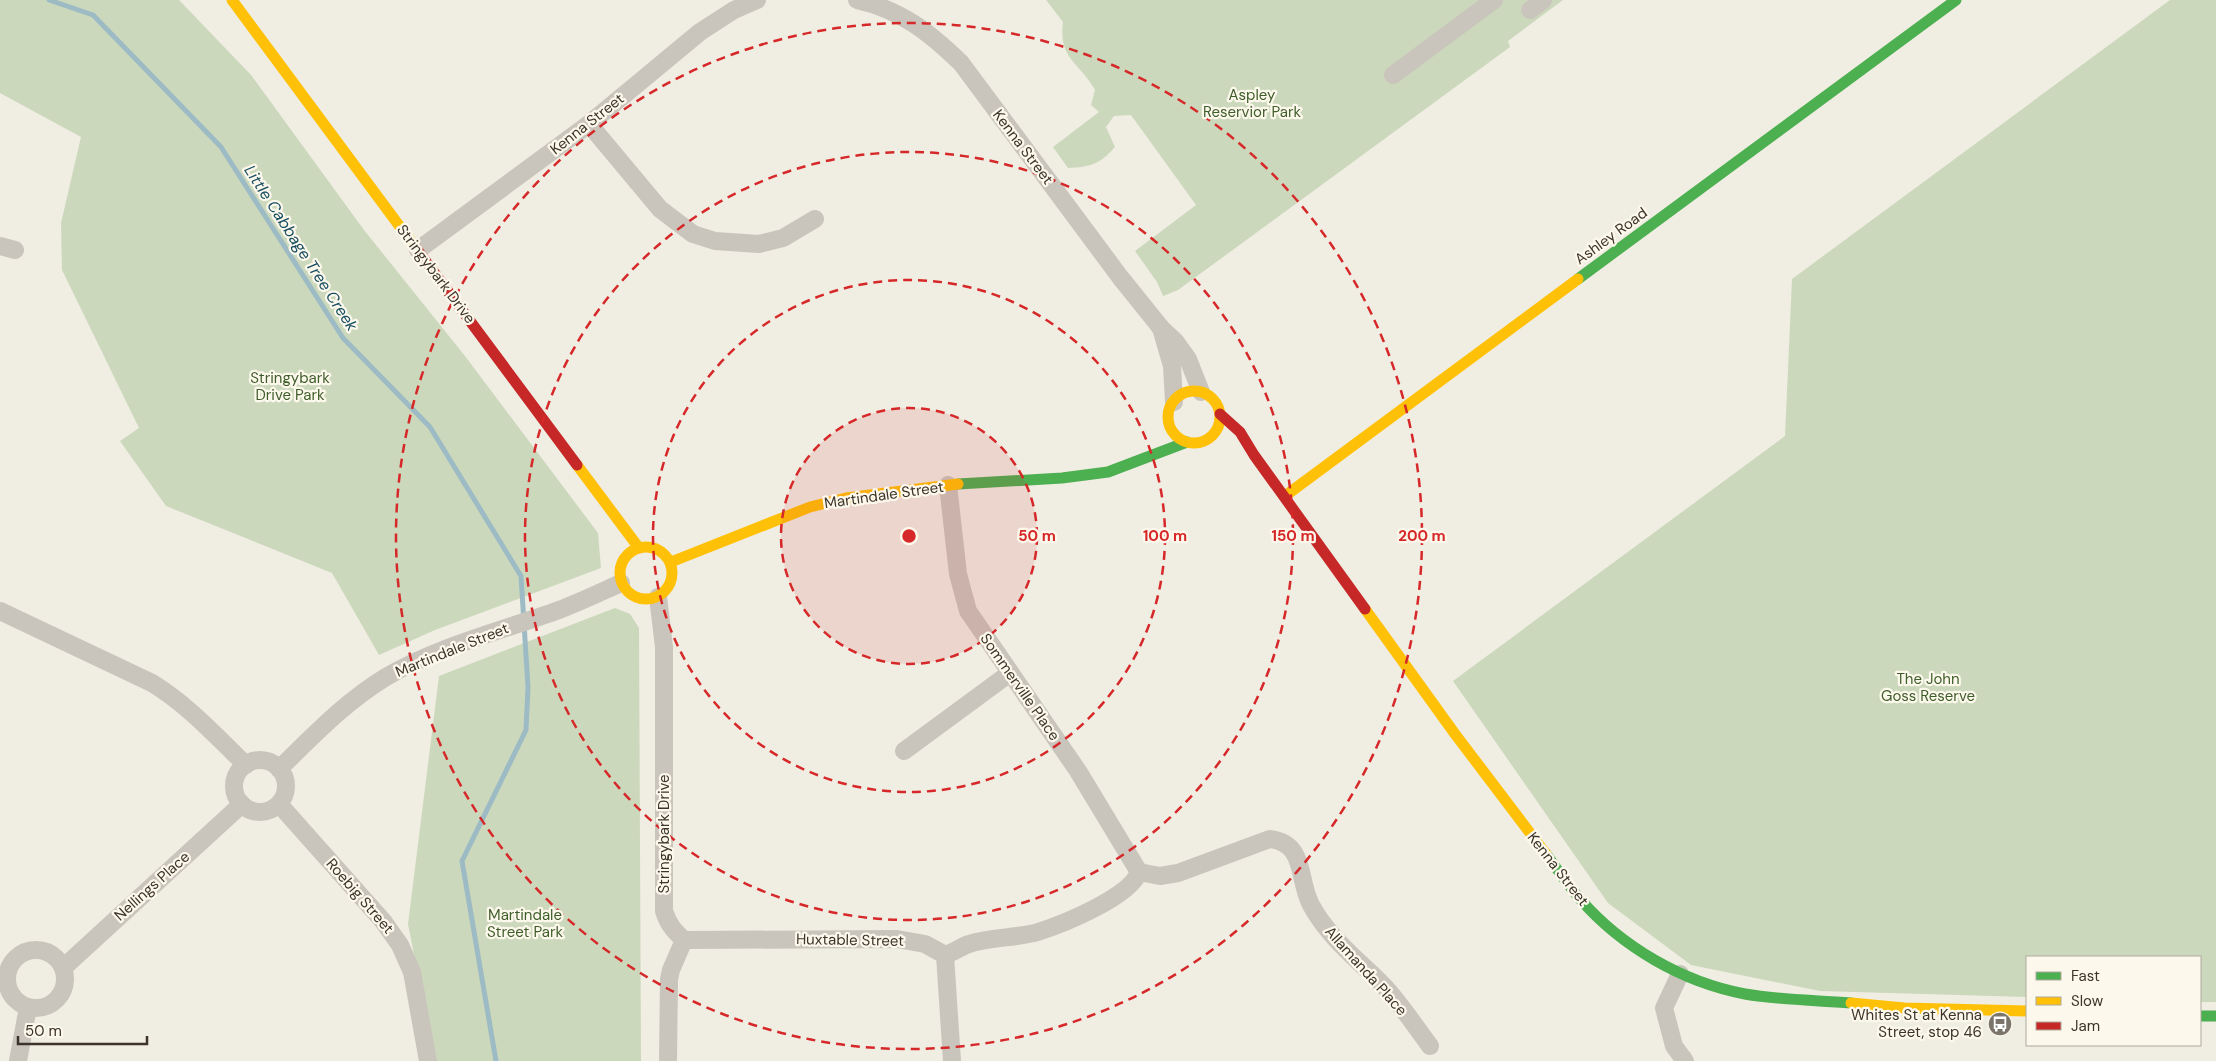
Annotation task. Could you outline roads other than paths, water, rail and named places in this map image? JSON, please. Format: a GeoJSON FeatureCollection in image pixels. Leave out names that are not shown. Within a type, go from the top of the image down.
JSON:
{"type":"FeatureCollection","features":[{"type":"Feature","properties":{"kind":"street","name":"Stringybark Drive"},"geometry":{"type":"LineString","coordinates":[[232,0],[639,548]]}},
{"type":"Feature","properties":{"kind":"street","name":"Kenna Street"},"geometry":{"type":"LineString","coordinates":[[418,250],[589,124],[700,32],[734,10],[757,0]]}},
{"type":"Feature","properties":{"kind":"street","name":"Kenna Street"},"geometry":{"type":"LineString","coordinates":[[857,0],[888,10],[915,23],[960,62],[1114,269],[1161,328],[1175,341],[1188,359],[1201,392],[1214,400],[1220,414],[1240,432],[1254,455],[1456,734],[1580,899],[1605,924],[1637,949],[1680,974],[1719,988],[1747,994],[1904,1008],[2026,1011]]}},
{"type":"Feature","properties":{"kind":"street"},"geometry":{"type":"LineString","coordinates":[[1393,75],[1494,0]]}},
{"type":"Feature","properties":{"kind":"street","name":"Ashley Road"},"geometry":{"type":"LineString","coordinates":[[1285,496],[1956,0]]}},
{"type":"Feature","properties":{"kind":"street"},"geometry":{"type":"LineString","coordinates":[[589,124],[660,209],[694,234],[715,241],[759,244],[783,238],[815,220]]}},
{"type":"Feature","properties":{"kind":"street","name":"Kenna Street"},"geometry":{"type":"LineString","coordinates":[[1161,328],[1172,366],[1174,402],[1166,427],[1188,442]]}},
{"type":"Feature","properties":{"kind":"street"},"geometry":{"type":"LineString","coordinates":[[1174,402],[1186,392],[1201,392]]}},
{"type":"Feature","properties":{"kind":"street"},"geometry":{"type":"LineString","coordinates":[[1188,442],[1221,441],[1218,427],[1220,414]]}},
{"type":"Feature","properties":{"kind":"street","name":"Kenna Street"},"geometry":{"type":"LineString","coordinates":[[1221,441],[1254,455]]}},
{"type":"Feature","properties":{"kind":"street","name":"Martindale Street"},"geometry":{"type":"LineString","coordinates":[[671,562],[810,507],[846,498],[948,485],[1062,478],[1108,472],[1188,442]]}},
{"type":"Feature","properties":{"kind":"street"},"geometry":{"type":"LineString","coordinates":[[1108,472],[1138,448]]}},
{"type":"Feature","properties":{"kind":"street","name":"Sommerville Place"},"geometry":{"type":"LineString","coordinates":[[948,485],[958,574],[968,611],[1078,771],[1139,872]]}},
{"type":"Feature","properties":{"kind":"street"},"geometry":{"type":"LineString","coordinates":[[647,547],[661,551],[671,562],[672,578],[664,593],[649,600],[632,596],[622,582],[621,565],[631,552],[639,548],[647,547]]}},
{"type":"Feature","properties":{"kind":"street","name":"Martindale Street"},"geometry":{"type":"LineString","coordinates":[[279,769],[321,727],[353,699],[386,677],[430,656],[560,609],[622,582]]}},
{"type":"Feature","properties":{"kind":"street","name":"Stringybark Drive"},"geometry":{"type":"LineString","coordinates":[[658,597],[664,647],[664,910],[668,922],[674,931],[684,940]]}},
{"type":"Feature","properties":{"kind":"street"},"geometry":{"type":"LineString","coordinates":[[0,611],[152,683],[171,694],[186,706],[246,765]]}},
{"type":"Feature","properties":{"kind":"street"},"geometry":{"type":"LineString","coordinates":[[904,751],[1010,673]]}},
{"type":"Feature","properties":{"kind":"street"},"geometry":{"type":"LineString","coordinates":[[267,761],[279,769],[286,783],[283,798],[279,804],[267,811],[260,812],[247,808],[242,804],[235,788],[239,772],[246,765],[252,762],[267,761]]}},
{"type":"Feature","properties":{"kind":"street","name":"Nellings Place"},"geometry":{"type":"LineString","coordinates":[[63,968],[242,804]]}},
{"type":"Feature","properties":{"kind":"street","name":"Roebig Street"},"geometry":{"type":"LineString","coordinates":[[279,804],[384,921],[400,945],[412,972],[428,1061]]}},
{"type":"Feature","properties":{"kind":"street","name":"Allamanda Place"},"geometry":{"type":"LineString","coordinates":[[1139,872],[1160,876],[1178,873],[1270,840],[1283,841],[1292,848],[1310,904],[1323,924],[1337,942],[1384,986],[1430,1046]]}},
{"type":"Feature","properties":{"kind":"street"},"geometry":{"type":"LineString","coordinates":[[952,1061],[945,956],[958,952],[968,944],[1037,932],[1079,914],[1117,897],[1136,880],[1139,872]]}},
{"type":"Feature","properties":{"kind":"street","name":"Huxtable Street"},"geometry":{"type":"LineString","coordinates":[[684,940],[897,939],[925,944],[945,956]]}},
{"type":"Feature","properties":{"kind":"street"},"geometry":{"type":"LineString","coordinates":[[668,1061],[669,978],[684,940]]}},
{"type":"Feature","properties":{"kind":"street"},"geometry":{"type":"LineString","coordinates":[[34,951],[51,955],[63,968],[65,977],[60,995],[46,1006],[28,1007],[14,997],[4,981],[12,964],[26,953],[34,951]]}},
{"type":"Feature","properties":{"kind":"street"},"geometry":{"type":"LineString","coordinates":[[1680,974],[1664,1008],[1674,1046],[1685,1061]]}},
{"type":"Feature","properties":{"kind":"street"},"geometry":{"type":"LineString","coordinates":[[18,1061],[28,1007]]}},
{"type":"Feature","properties":{"kind":"street"},"geometry":{"type":"LineString","coordinates":[[2201,1016],[2216,1016]]}},
{"type":"Feature","properties":{"kind":"waterway","name":"Little Cabbage Tree Creek"},"geometry":{"type":"LineString","coordinates":[[49,0],[93,15],[221,147],[343,338],[430,427],[521,576],[528,687],[526,730],[462,861],[496,1061]]}},
{"type":"Feature","properties":{"kind":"place","name":"Whites St at Kenna Street, stop 46"},"geometry":{"type":"Point","coordinates":[2000,1024]}},
{"type":"Feature","properties":{"kind":"park label","name":"Aspley Reservior Park"},"geometry":{"type":"Point","coordinates":[1252,104]}},
{"type":"Feature","properties":{"kind":"park label","name":"Stringybark Drive Park"},"geometry":{"type":"Point","coordinates":[290,386]}},
{"type":"Feature","properties":{"kind":"park label","name":"The John Goss Reserve"},"geometry":{"type":"Point","coordinates":[1928,688]}},
{"type":"Feature","properties":{"kind":"park label","name":"Martindale Street Park"},"geometry":{"type":"Point","coordinates":[525,924]}}]}
